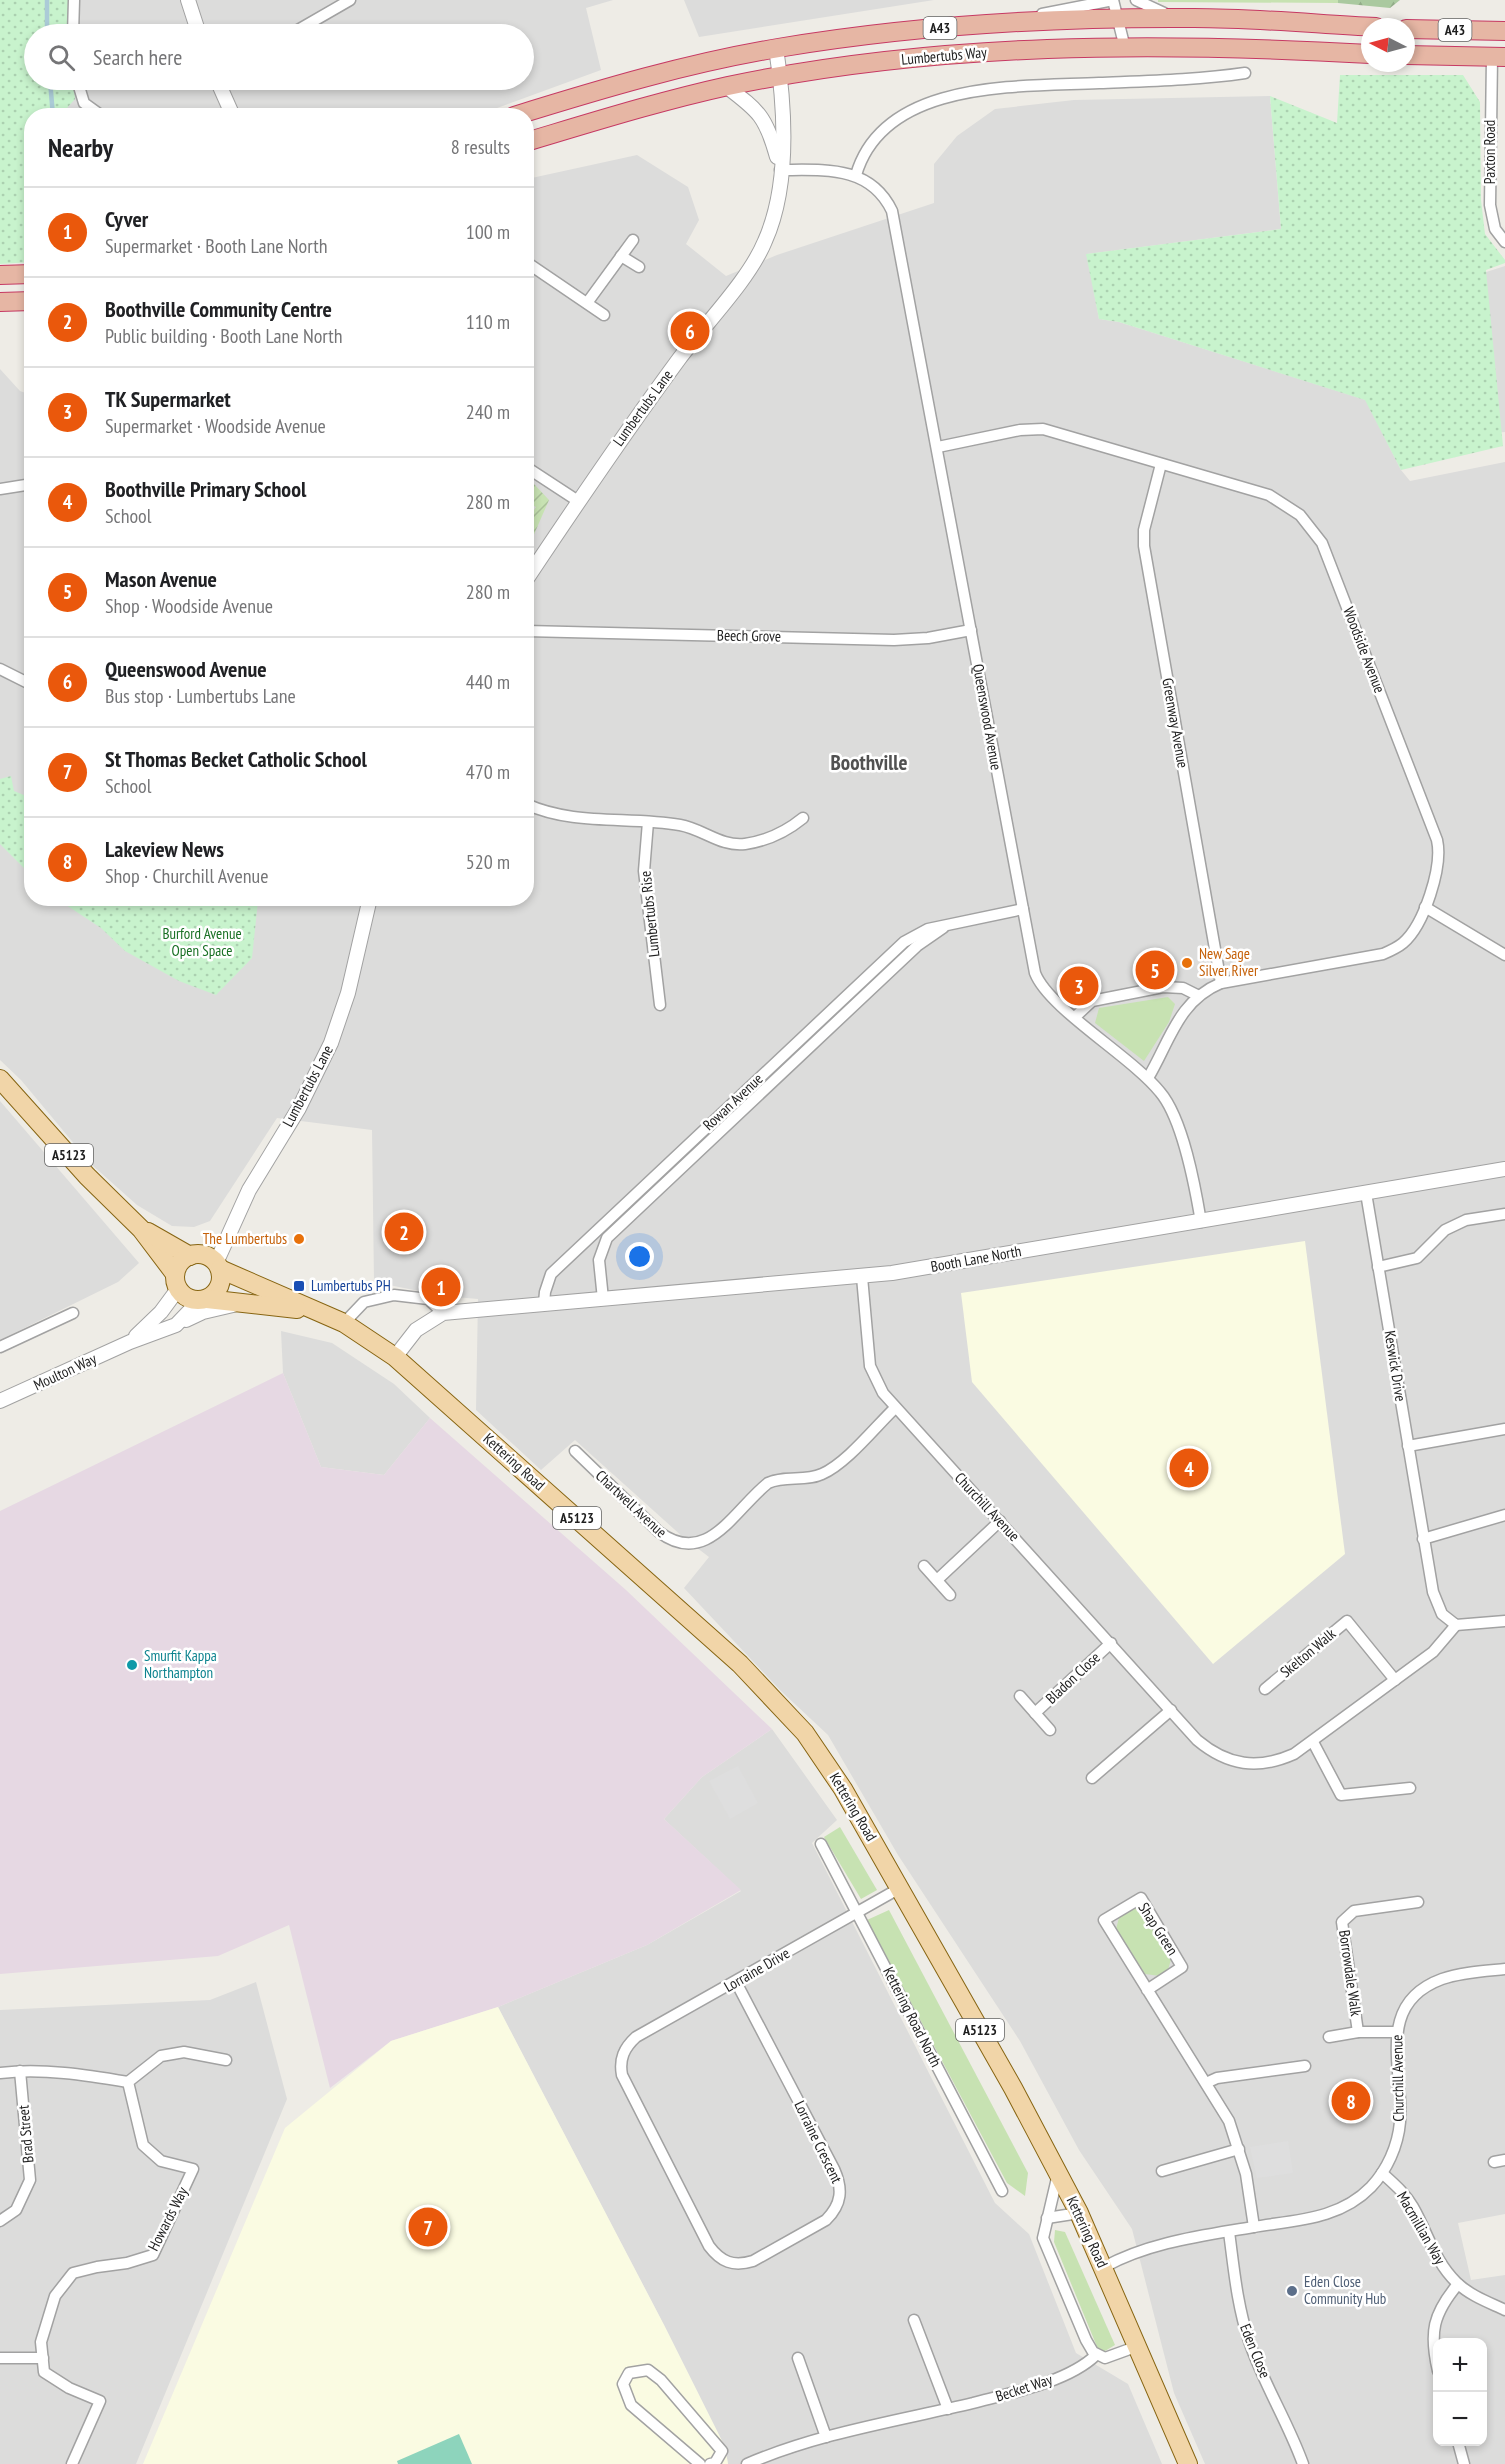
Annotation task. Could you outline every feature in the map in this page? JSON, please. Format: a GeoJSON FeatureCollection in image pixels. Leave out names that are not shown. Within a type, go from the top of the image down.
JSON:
{"type":"FeatureCollection","features":[{"type":"Feature","properties":{"kind":"highway","name":"Lumbertubs Way"},"geometry":{"type":"LineString","coordinates":[[534,110],[642,77],[776,48],[888,32],[997,23],[1196,18],[1361,26]]}},
{"type":"Feature","properties":{"kind":"highway","name":"A43"},"geometry":{"type":"LineString","coordinates":[[1415,28],[1505,31]]}},
{"type":"Feature","properties":{"kind":"highway","name":"Lumbertubs Way"},"geometry":{"type":"LineString","coordinates":[[534,140],[646,106],[727,87],[902,59],[998,52],[1125,48],[1361,54]]}},
{"type":"Feature","properties":{"kind":"highway","name":"A43"},"geometry":{"type":"LineString","coordinates":[[1415,56],[1498,57]]}},
{"type":"Feature","properties":{"kind":"highway"},"geometry":{"type":"LineString","coordinates":[[0,275],[24,274]]}},
{"type":"Feature","properties":{"kind":"highway"},"geometry":{"type":"LineString","coordinates":[[0,302],[24,301]]}},
{"type":"Feature","properties":{"kind":"main road","name":"A5123"},"geometry":{"type":"LineString","coordinates":[[0,1079],[87,1176],[141,1229],[176,1281]]}},
{"type":"Feature","properties":{"kind":"main road","name":"A5123"},"geometry":{"type":"LineString","coordinates":[[141,1229],[190,1256]]}},
{"type":"Feature","properties":{"kind":"main road"},"geometry":{"type":"LineString","coordinates":[[204,1255],[218,1266],[220,1283],[203,1299],[187,1298],[176,1281],[180,1263],[190,1256],[204,1255]]}},
{"type":"Feature","properties":{"kind":"main road","name":"Kettering Road"},"geometry":{"type":"LineString","coordinates":[[218,1266],[313,1311],[344,1323],[394,1357],[740,1664],[782,1705],[829,1766],[1059,2172],[1104,2267],[1188,2464]]}},
{"type":"Feature","properties":{"kind":"main road","name":"Kettering Road"},"geometry":{"type":"LineString","coordinates":[[203,1299],[313,1311]]}},
{"type":"Feature","properties":{"kind":"street"},"geometry":{"type":"LineString","coordinates":[[73,24],[74,0]]}},
{"type":"Feature","properties":{"kind":"street"},"geometry":{"type":"LineString","coordinates":[[188,0],[196,24]]}},
{"type":"Feature","properties":{"kind":"street"},"geometry":{"type":"LineString","coordinates":[[308,24],[350,0]]}},
{"type":"Feature","properties":{"kind":"street"},"geometry":{"type":"LineString","coordinates":[[1113,0],[1125,48]]}},
{"type":"Feature","properties":{"kind":"street","name":"Lumbertubs Way"},"geometry":{"type":"LineString","coordinates":[[997,23],[1113,0]]}},
{"type":"Feature","properties":{"kind":"street"},"geometry":{"type":"LineString","coordinates":[[1136,0],[1156,11],[1196,18]]}},
{"type":"Feature","properties":{"kind":"street","name":"Lumbertubs Lane"},"geometry":{"type":"LineString","coordinates":[[534,567],[651,396],[760,251],[773,218],[780,170],[784,107],[776,48]]}},
{"type":"Feature","properties":{"kind":"street","name":"Paxton Road"},"geometry":{"type":"LineString","coordinates":[[1498,57],[1490,205],[1495,229],[1505,243]]}},
{"type":"Feature","properties":{"kind":"street"},"geometry":{"type":"LineString","coordinates":[[856,175],[867,149],[885,129],[915,111],[954,94],[1014,87],[1200,79],[1245,73]]}},
{"type":"Feature","properties":{"kind":"street"},"geometry":{"type":"LineString","coordinates":[[727,87],[757,109],[769,128],[780,170]]}},
{"type":"Feature","properties":{"kind":"street"},"geometry":{"type":"LineString","coordinates":[[80,90],[84,103],[91,108]]}},
{"type":"Feature","properties":{"kind":"street"},"geometry":{"type":"LineString","coordinates":[[221,90],[229,108]]}},
{"type":"Feature","properties":{"kind":"street","name":"Queenswood Avenue"},"geometry":{"type":"LineString","coordinates":[[780,170],[835,170],[856,175],[881,192],[892,211],[1038,981],[1050,996],[1148,1078],[1168,1102],[1175,1119],[1201,1222]]}},
{"type":"Feature","properties":{"kind":"street"},"geometry":{"type":"LineString","coordinates":[[587,303],[633,240]]}},
{"type":"Feature","properties":{"kind":"street"},"geometry":{"type":"LineString","coordinates":[[621,256],[639,267]]}},
{"type":"Feature","properties":{"kind":"street"},"geometry":{"type":"LineString","coordinates":[[534,267],[604,315]]}},
{"type":"Feature","properties":{"kind":"street","name":"Woodside Avenue"},"geometry":{"type":"LineString","coordinates":[[938,447],[1020,430],[1043,429],[1269,495],[1291,508],[1316,532],[1437,840],[1440,860],[1425,907],[1411,935],[1403,943],[1383,954],[1221,983],[1197,995],[1176,1024],[1148,1078]]}},
{"type":"Feature","properties":{"kind":"street","name":"Greenway Avenue"},"geometry":{"type":"LineString","coordinates":[[1161,464],[1144,530],[1144,546],[1221,983]]}},
{"type":"Feature","properties":{"kind":"street"},"geometry":{"type":"LineString","coordinates":[[534,472],[578,501]]}},
{"type":"Feature","properties":{"kind":"street"},"geometry":{"type":"LineString","coordinates":[[0,489],[24,485]]}},
{"type":"Feature","properties":{"kind":"street","name":"Beech Grove"},"geometry":{"type":"LineString","coordinates":[[534,631],[904,640],[972,630]]}},
{"type":"Feature","properties":{"kind":"street"},"geometry":{"type":"LineString","coordinates":[[0,669],[24,681]]}},
{"type":"Feature","properties":{"kind":"street"},"geometry":{"type":"LineString","coordinates":[[534,807],[560,816],[682,825],[717,840],[736,844],[746,844],[789,829],[802,818]]}},
{"type":"Feature","properties":{"kind":"street","name":"Lumbertubs Rise"},"geometry":{"type":"LineString","coordinates":[[648,822],[644,871],[660,1005]]}},
{"type":"Feature","properties":{"kind":"street","name":"Lumbertubs Lane"},"geometry":{"type":"LineString","coordinates":[[218,1266],[249,1190],[299,1107],[332,1043],[348,993],[368,906]]}},
{"type":"Feature","properties":{"kind":"street"},"geometry":{"type":"LineString","coordinates":[[1425,907],[1505,954]]}},
{"type":"Feature","properties":{"kind":"street","name":"Rowan Avenue"},"geometry":{"type":"LineString","coordinates":[[544,1304],[551,1274],[904,942],[928,929],[1023,909]]}},
{"type":"Feature","properties":{"kind":"street","name":"Rowan Avenue"},"geometry":{"type":"LineString","coordinates":[[603,1299],[599,1260],[607,1238],[917,946],[948,925]]}},
{"type":"Feature","properties":{"kind":"street"},"geometry":{"type":"LineString","coordinates":[[1075,1017],[1092,1001],[1122,995],[1173,987],[1197,995]]}},
{"type":"Feature","properties":{"kind":"street","name":"Booth Lane North"},"geometry":{"type":"LineString","coordinates":[[443,1312],[862,1277],[1201,1222],[1505,1169]]}},
{"type":"Feature","properties":{"kind":"street","name":"Keswick Drive"},"geometry":{"type":"LineString","coordinates":[[1366,1194],[1437,1605],[1449,1622],[1456,1625]]}},
{"type":"Feature","properties":{"kind":"street"},"geometry":{"type":"LineString","coordinates":[[1378,1267],[1418,1258],[1445,1230],[1466,1220],[1505,1214]]}},
{"type":"Feature","properties":{"kind":"street","name":"Churchill Avenue"},"geometry":{"type":"LineString","coordinates":[[862,1277],[870,1366],[879,1387],[895,1408],[1171,1710],[1207,1749],[1218,1756],[1240,1764],[1266,1764],[1278,1761],[1313,1742],[1444,1643],[1456,1625]]}},
{"type":"Feature","properties":{"kind":"street","name":"Moulton Way"},"geometry":{"type":"LineString","coordinates":[[130,1342],[161,1312],[176,1281]]}},
{"type":"Feature","properties":{"kind":"street"},"geometry":{"type":"LineString","coordinates":[[344,1323],[364,1302],[394,1295],[428,1299],[443,1312],[421,1326],[394,1357]]}},
{"type":"Feature","properties":{"kind":"street","name":"Moulton Way"},"geometry":{"type":"LineString","coordinates":[[0,1401],[130,1342],[176,1325],[203,1299]]}},
{"type":"Feature","properties":{"kind":"street"},"geometry":{"type":"LineString","coordinates":[[176,1325],[203,1312],[243,1304]]}},
{"type":"Feature","properties":{"kind":"street"},"geometry":{"type":"LineString","coordinates":[[0,1347],[73,1313]]}},
{"type":"Feature","properties":{"kind":"street","name":"Chartwell Avenue"},"geometry":{"type":"LineString","coordinates":[[575,1451],[659,1532],[674,1542],[689,1545],[707,1539],[720,1530],[768,1483],[776,1479],[811,1477],[834,1467],[895,1408]]}},
{"type":"Feature","properties":{"kind":"street"},"geometry":{"type":"LineString","coordinates":[[1408,1446],[1505,1429]]}},
{"type":"Feature","properties":{"kind":"street"},"geometry":{"type":"LineString","coordinates":[[1424,1539],[1505,1515]]}},
{"type":"Feature","properties":{"kind":"street"},"geometry":{"type":"LineString","coordinates":[[937,1580],[1000,1521]]}},
{"type":"Feature","properties":{"kind":"street"},"geometry":{"type":"LineString","coordinates":[[924,1566],[950,1595]]}},
{"type":"Feature","properties":{"kind":"street","name":"Skelton Walk"},"geometry":{"type":"LineString","coordinates":[[1265,1689],[1347,1621],[1395,1680]]}},
{"type":"Feature","properties":{"kind":"street"},"geometry":{"type":"LineString","coordinates":[[1456,1625],[1505,1621]]}},
{"type":"Feature","properties":{"kind":"street","name":"Bladon Close"},"geometry":{"type":"LineString","coordinates":[[1035,1713],[1111,1643]]}},
{"type":"Feature","properties":{"kind":"street","name":"Bladon Close"},"geometry":{"type":"LineString","coordinates":[[1020,1696],[1050,1730]]}},
{"type":"Feature","properties":{"kind":"street"},"geometry":{"type":"LineString","coordinates":[[1092,1778],[1171,1710]]}},
{"type":"Feature","properties":{"kind":"street"},"geometry":{"type":"LineString","coordinates":[[1313,1742],[1341,1795],[1410,1788]]}},
{"type":"Feature","properties":{"kind":"street","name":"Kettering Road North"},"geometry":{"type":"LineString","coordinates":[[821,1844],[858,1911],[1002,2191]]}},
{"type":"Feature","properties":{"kind":"street","name":"Lorraine Drive"},"geometry":{"type":"LineString","coordinates":[[621,2058],[627,2046],[636,2037],[900,1888]]}},
{"type":"Feature","properties":{"kind":"street","name":"Shap Green"},"geometry":{"type":"LineString","coordinates":[[1147,1990],[1182,1967],[1141,1898],[1104,1920],[1147,1990],[1206,2083],[1229,2121],[1239,2149],[1254,2227]]}},
{"type":"Feature","properties":{"kind":"street","name":"Borrowdale Walk"},"geometry":{"type":"LineString","coordinates":[[1358,2032],[1342,1922],[1354,1911],[1418,1902]]}},
{"type":"Feature","properties":{"kind":"street","name":"Churchill Avenue"},"geometry":{"type":"LineString","coordinates":[[1104,2267],[1148,2247],[1330,2214],[1359,2197],[1382,2173],[1391,2157],[1400,2124],[1396,2032],[1401,2016],[1412,1999],[1432,1983],[1459,1975],[1505,1969]]}},
{"type":"Feature","properties":{"kind":"street","name":"Lorraine Crescent"},"geometry":{"type":"LineString","coordinates":[[621,2058],[622,2075],[709,2246],[723,2260],[742,2265],[753,2261],[826,2220],[838,2204],[840,2182],[736,1982]]}},
{"type":"Feature","properties":{"kind":"street","name":"Borrowdale Walk"},"geometry":{"type":"LineString","coordinates":[[1329,2037],[1358,2032],[1396,2032]]}},
{"type":"Feature","properties":{"kind":"street"},"geometry":{"type":"LineString","coordinates":[[0,2073],[20,2071],[82,2074],[128,2082],[161,2056],[184,2052],[226,2060]]}},
{"type":"Feature","properties":{"kind":"street"},"geometry":{"type":"LineString","coordinates":[[1206,2083],[1217,2078],[1305,2066]]}},
{"type":"Feature","properties":{"kind":"street","name":"Brad Street"},"geometry":{"type":"LineString","coordinates":[[0,2221],[16,2210],[30,2180],[20,2071]]}},
{"type":"Feature","properties":{"kind":"street","name":"Howards Way"},"geometry":{"type":"LineString","coordinates":[[43,2358],[41,2342],[55,2296],[73,2273],[97,2266],[127,2263],[153,2255],[193,2169],[161,2161],[143,2145],[128,2082]]}},
{"type":"Feature","properties":{"kind":"street"},"geometry":{"type":"LineString","coordinates":[[1162,2171],[1239,2149]]}},
{"type":"Feature","properties":{"kind":"street"},"geometry":{"type":"LineString","coordinates":[[1059,2172],[1043,2233],[1044,2243],[1086,2340],[1096,2355],[1110,2358],[1138,2346]]}},
{"type":"Feature","properties":{"kind":"street","name":"Macmillian Way"},"geometry":{"type":"LineString","coordinates":[[1382,2173],[1401,2190],[1413,2207],[1430,2247],[1458,2284],[1481,2300],[1505,2310]]}},
{"type":"Feature","properties":{"kind":"street"},"geometry":{"type":"LineString","coordinates":[[1047,2218],[1079,2212]]}},
{"type":"Feature","properties":{"kind":"street","name":"Eden Close"},"geometry":{"type":"LineString","coordinates":[[1229,2232],[1238,2305],[1250,2343],[1290,2428],[1304,2464]]}},
{"type":"Feature","properties":{"kind":"street"},"geometry":{"type":"LineString","coordinates":[[1434,2338],[1435,2321],[1443,2302],[1458,2284]]}},
{"type":"Feature","properties":{"kind":"street"},"geometry":{"type":"LineString","coordinates":[[914,2320],[948,2409]]}},
{"type":"Feature","properties":{"kind":"street","name":"Becket Way"},"geometry":{"type":"LineString","coordinates":[[747,2464],[778,2451],[826,2437],[1015,2392],[1082,2367],[1096,2355]]}},
{"type":"Feature","properties":{"kind":"street"},"geometry":{"type":"LineString","coordinates":[[0,2358],[43,2358],[44,2372],[69,2388],[100,2401],[72,2464]]}},
{"type":"Feature","properties":{"kind":"street"},"geometry":{"type":"LineString","coordinates":[[798,2358],[826,2437]]}},
{"type":"Feature","properties":{"kind":"street"},"geometry":{"type":"LineString","coordinates":[[700,2464],[631,2405],[623,2384],[629,2373],[648,2370],[661,2380],[722,2451],[714,2464]]}},
{"type":"Feature","properties":{"kind":"street"},"geometry":{"type":"LineString","coordinates":[[1459,2446],[1464,2464]]}},
{"type":"Feature","properties":{"kind":"shaded area"},"geometry":{"type":"Polygon","coordinates":[[[68,0],[613,0],[586,8],[601,70],[497,108],[67,108],[71,90],[534,90],[534,24],[68,24],[68,0]]]}},
{"type":"Feature","properties":{"kind":"shaded area"},"geometry":{"type":"Polygon","coordinates":[[[684,0],[934,0],[699,37],[684,0]]]}},
{"type":"Feature","properties":{"kind":"shaded area"},"geometry":{"type":"Polygon","coordinates":[[[1270,96],[1281,229],[1087,254],[1099,319],[1119,322],[1366,400],[1401,470],[1410,481],[1505,462],[1505,2214],[1458,2223],[1471,2280],[1505,2275],[1505,2464],[1205,2464],[1174,2393],[1132,2229],[1079,2150],[1020,2041],[898,1855],[828,1735],[781,1691],[684,1588],[709,1557],[684,1538],[575,1440],[541,1470],[476,1410],[478,1299],[444,1296],[374,1282],[372,1130],[277,1118],[210,1221],[194,1227],[172,1226],[137,1205],[91,1164],[21,1080],[0,1060],[0,369],[24,392],[24,906],[534,906],[534,177],[637,155],[688,187],[699,220],[686,244],[726,276],[777,255],[934,203],[934,164],[957,136],[995,109],[1074,100],[1270,96]]]}},
{"type":"Feature","properties":{"kind":"shaded area"},"geometry":{"type":"Polygon","coordinates":[[[1505,266],[1505,432],[1493,433],[1480,274],[1505,266]]]}},
{"type":"Feature","properties":{"kind":"shaded area"},"geometry":{"type":"Polygon","coordinates":[[[0,1101],[139,1263],[118,1282],[0,1340],[0,1101]]]}},
{"type":"Feature","properties":{"kind":"shaded area"},"geometry":{"type":"Polygon","coordinates":[[[1305,1241],[1345,1554],[1213,1664],[972,1382],[961,1293],[1305,1241]]]}},
{"type":"Feature","properties":{"kind":"shaded area"},"geometry":{"type":"Polygon","coordinates":[[[281,1331],[332,1343],[394,1384],[430,1418],[384,1475],[321,1467],[283,1373],[281,1331]]]}},
{"type":"Feature","properties":{"kind":"shaded area"},"geometry":{"type":"Polygon","coordinates":[[[283,1373],[321,1467],[384,1475],[430,1418],[626,1590],[772,1729],[702,1777],[664,1819],[741,1890],[647,1945],[498,2007],[391,2041],[330,2088],[289,1925],[218,1956],[0,1974],[0,1511],[283,1373]]]}},
{"type":"Feature","properties":{"kind":"shaded area"},"geometry":{"type":"Polygon","coordinates":[[[772,1729],[837,1820],[812,1843],[995,2203],[1029,2234],[1076,2353],[1128,2384],[1162,2464],[728,2464],[725,2447],[664,2325],[498,2007],[647,1945],[741,1891],[664,1819],[702,1777],[772,1729]]]}},
{"type":"Feature","properties":{"kind":"shaded area"},"geometry":{"type":"Polygon","coordinates":[[[738,1766],[758,1803],[730,1819],[709,1781],[738,1766]]]}},
{"type":"Feature","properties":{"kind":"shaded area"},"geometry":{"type":"Polygon","coordinates":[[[256,1982],[287,2099],[136,2464],[0,2464],[0,2010],[210,2000],[256,1982]]]}},
{"type":"Feature","properties":{"kind":"shaded area"},"geometry":{"type":"Polygon","coordinates":[[[498,2007],[664,2325],[725,2447],[728,2464],[143,2464],[285,2128],[391,2041],[498,2007]]]}},
{"type":"Feature","properties":{"kind":"shaded area"},"geometry":{"type":"Polygon","coordinates":[[[1288,2141],[1293,2173],[1257,2178],[1250,2147],[1288,2141]]]}},
{"type":"Feature","properties":{"kind":"green space"},"geometry":{"type":"Polygon","coordinates":[[[0,0],[68,0],[68,24],[24,24],[24,90],[74,90],[75,99],[67,108],[24,108],[24,262],[0,264],[0,0]]]}},
{"type":"Feature","properties":{"kind":"green space"},"geometry":{"type":"Polygon","coordinates":[[[1158,0],[1338,0],[1338,3],[1158,2],[1158,0]]]}},
{"type":"Feature","properties":{"kind":"green space"},"geometry":{"type":"Polygon","coordinates":[[[1338,0],[1400,0],[1390,8],[1338,3],[1338,0]]]}},
{"type":"Feature","properties":{"kind":"green space"},"geometry":{"type":"Polygon","coordinates":[[[1340,75],[1463,75],[1480,102],[1481,200],[1485,234],[1505,260],[1505,263],[1486,270],[1503,446],[1401,470],[1365,400],[1119,322],[1099,319],[1086,254],[1281,229],[1270,96],[1337,123],[1340,75]]]}},
{"type":"Feature","properties":{"kind":"green space"},"geometry":{"type":"Polygon","coordinates":[[[534,484],[549,500],[534,534],[534,510],[536,507],[534,506],[534,484]]]}},
{"type":"Feature","properties":{"kind":"green space"},"geometry":{"type":"Polygon","coordinates":[[[11,776],[14,791],[24,795],[24,868],[0,844],[0,779],[11,776]]]}},
{"type":"Feature","properties":{"kind":"green space","name":"Burford Avenue Open Space"},"geometry":{"type":"Polygon","coordinates":[[[68,906],[257,906],[252,958],[216,995],[179,981],[125,951],[101,928],[68,906]]]}},
{"type":"Feature","properties":{"kind":"green space"},"geometry":{"type":"Polygon","coordinates":[[[1168,997],[1175,1004],[1169,1022],[1144,1061],[1095,1023],[1099,1008],[1168,997]]]}},
{"type":"Feature","properties":{"kind":"green space"},"geometry":{"type":"Polygon","coordinates":[[[840,1827],[877,1890],[861,1899],[824,1837],[840,1827]]]}},
{"type":"Feature","properties":{"kind":"green space"},"geometry":{"type":"Polygon","coordinates":[[[1134,1908],[1144,1912],[1172,1956],[1168,1970],[1160,1976],[1145,1974],[1116,1929],[1120,1914],[1134,1908]]]}},
{"type":"Feature","properties":{"kind":"green space"},"geometry":{"type":"Polygon","coordinates":[[[889,1910],[1028,2173],[1025,2196],[1007,2183],[867,1920],[889,1910]]]}},
{"type":"Feature","properties":{"kind":"green space"},"geometry":{"type":"Polygon","coordinates":[[[1055,2230],[1065,2232],[1115,2345],[1100,2354],[1054,2242],[1055,2230]]]}},
{"type":"Feature","properties":{"kind":"green space"},"geometry":{"type":"Polygon","coordinates":[[[459,2434],[472,2464],[398,2464],[397,2461],[459,2434]]]}},
{"type":"Feature","properties":{"kind":"waterway"},"geometry":{"type":"LineString","coordinates":[[47,0],[47,24]]}},
{"type":"Feature","properties":{"kind":"waterway"},"geometry":{"type":"LineString","coordinates":[[51,90],[52,108]]}},
{"type":"Feature","properties":{"kind":"place","name":"Queenswood Avenue"},"geometry":{"type":"Point","coordinates":[690,331]}},
{"type":"Feature","properties":{"kind":"place","name":"New Sage Silver River"},"geometry":{"type":"Point","coordinates":[1187,963]}},
{"type":"Feature","properties":{"kind":"place","name":"Mason Avenue"},"geometry":{"type":"Point","coordinates":[1155,970]}},
{"type":"Feature","properties":{"kind":"place","name":"TK Supermarket"},"geometry":{"type":"Point","coordinates":[1079,986]}},
{"type":"Feature","properties":{"kind":"place","name":"Boothville Community Centre"},"geometry":{"type":"Point","coordinates":[404,1232]}},
{"type":"Feature","properties":{"kind":"place","name":"The Lumbertubs"},"geometry":{"type":"Point","coordinates":[299,1239]}},
{"type":"Feature","properties":{"kind":"place","name":"Lumbertubs PH"},"geometry":{"type":"Point","coordinates":[299,1286]}},
{"type":"Feature","properties":{"kind":"place","name":"Cyver"},"geometry":{"type":"Point","coordinates":[441,1287]}},
{"type":"Feature","properties":{"kind":"place","name":"Boothville Primary School"},"geometry":{"type":"Point","coordinates":[1189,1468]}},
{"type":"Feature","properties":{"kind":"place","name":"Smurfit Kappa Northampton"},"geometry":{"type":"Point","coordinates":[132,1665]}},
{"type":"Feature","properties":{"kind":"place","name":"Lakeview News"},"geometry":{"type":"Point","coordinates":[1351,2101]}},
{"type":"Feature","properties":{"kind":"place","name":"St Thomas Becket Catholic School"},"geometry":{"type":"Point","coordinates":[428,2227]}},
{"type":"Feature","properties":{"kind":"place","name":"Eden Close Community Hub"},"geometry":{"type":"Point","coordinates":[1292,2291]}},
{"type":"Feature","properties":{"kind":"district","name":"Boothville"},"geometry":{"type":"Point","coordinates":[869,763]}}]}
